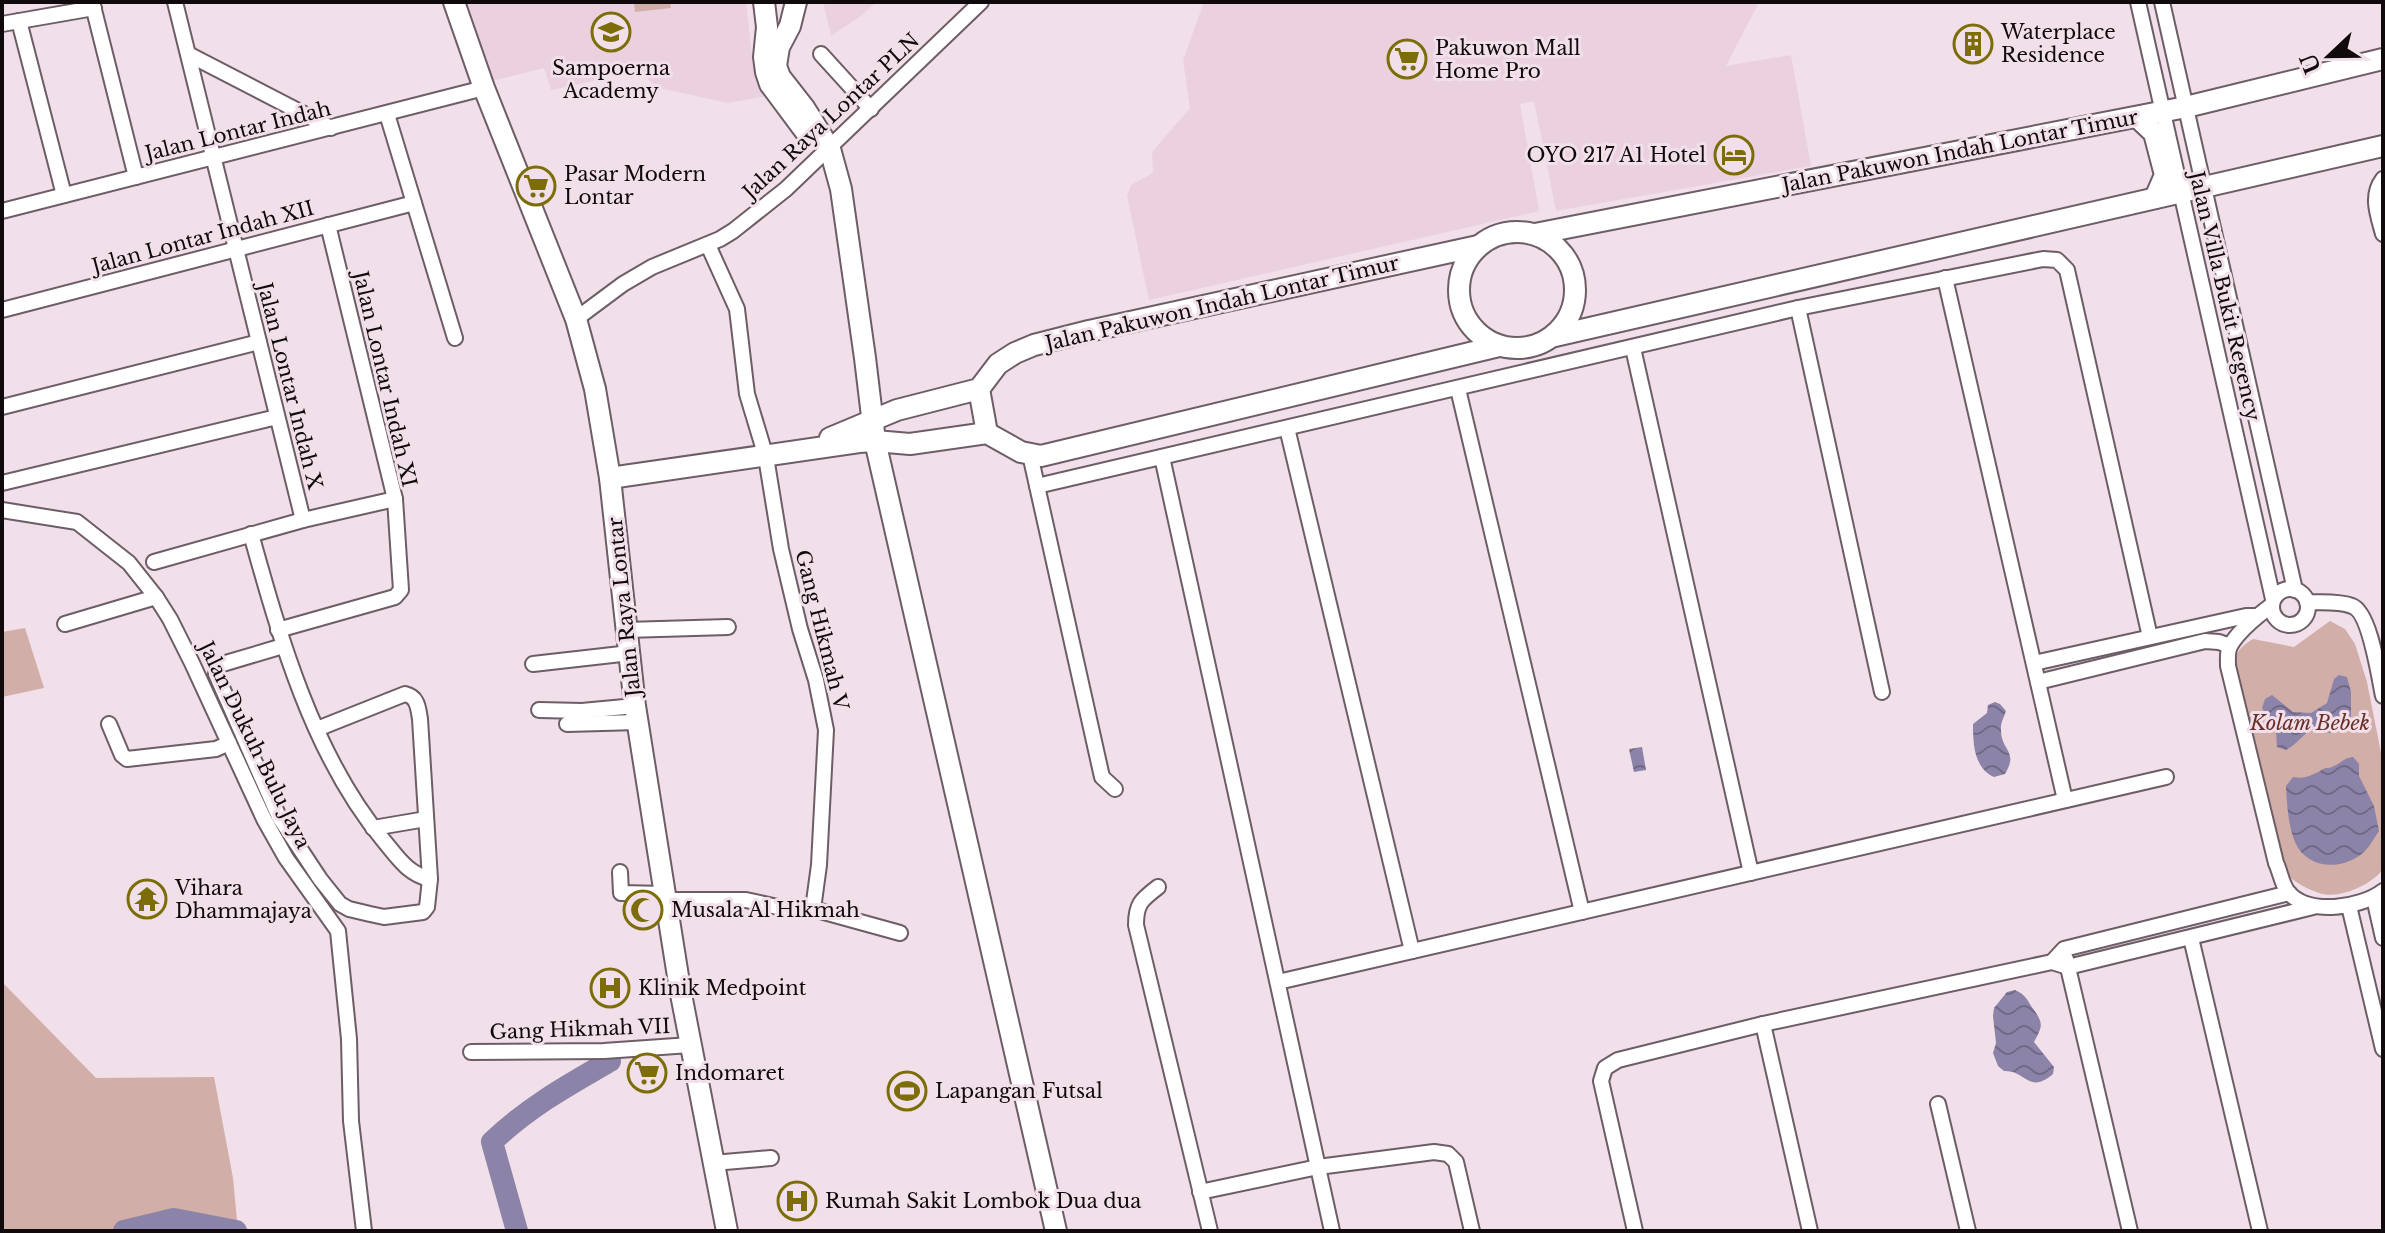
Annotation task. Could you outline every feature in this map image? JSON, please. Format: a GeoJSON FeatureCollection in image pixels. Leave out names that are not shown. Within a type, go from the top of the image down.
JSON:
{"type":"FeatureCollection","features":[{"type":"Feature","properties":{"kind":"street","name":"Jalan Lontar Indah X"},"geometry":{"type":"LineString","coordinates":[[154,562],[303,520],[175,2]]}},
{"type":"Feature","properties":{"kind":"street","name":"Jalan Raya Lontar"},"geometry":{"type":"LineString","coordinates":[[454,2],[484,88],[576,319],[595,389],[609,472],[626,630],[625,654],[690,1045],[727,1231]]}},
{"type":"Feature","properties":{"kind":"street"},"geometry":{"type":"LineString","coordinates":[[764,2],[767,27],[764,57],[770,84],[829,154]]}},
{"type":"Feature","properties":{"kind":"street"},"geometry":{"type":"LineString","coordinates":[[796,2],[790,26],[779,47],[776,66],[780,77],[805,109],[829,154],[841,189],[874,431],[1056,1231]]}},
{"type":"Feature","properties":{"kind":"street","name":"Jalan Raya Lontar PLN"},"geometry":{"type":"LineString","coordinates":[[576,319],[652,267],[708,245],[733,231],[829,154],[981,2]]}},
{"type":"Feature","properties":{"kind":"street","name":"Jalan Villa Bukit Regency"},"geometry":{"type":"LineString","coordinates":[[2138,2],[2272,602]]}},
{"type":"Feature","properties":{"kind":"street","name":"Jalan Villa Bukit Regency"},"geometry":{"type":"LineString","coordinates":[[2162,2],[2295,590]]}},
{"type":"Feature","properties":{"kind":"street"},"geometry":{"type":"LineString","coordinates":[[2,24],[93,5],[136,177]]}},
{"type":"Feature","properties":{"kind":"street"},"geometry":{"type":"LineString","coordinates":[[19,21],[64,195]]}},
{"type":"Feature","properties":{"kind":"street"},"geometry":{"type":"LineString","coordinates":[[2148,45],[2170,40]]}},
{"type":"Feature","properties":{"kind":"street"},"geometry":{"type":"LineString","coordinates":[[188,54],[331,128]]}},
{"type":"Feature","properties":{"kind":"street"},"geometry":{"type":"LineString","coordinates":[[821,54],[871,109]]}},
{"type":"Feature","properties":{"kind":"street","name":"Jalan Pakuwon Indah Lontar Timur"},"geometry":{"type":"LineString","coordinates":[[1535,234],[2163,112],[2383,59]]}},
{"type":"Feature","properties":{"kind":"street","name":"Jalan Lontar Indah"},"geometry":{"type":"LineString","coordinates":[[2,211],[484,88]]}},
{"type":"Feature","properties":{"kind":"street"},"geometry":{"type":"LineString","coordinates":[[387,114],[455,338]]}},
{"type":"Feature","properties":{"kind":"street"},"geometry":{"type":"LineString","coordinates":[[2137,117],[2154,133],[2165,175],[2155,198]]}},
{"type":"Feature","properties":{"kind":"street"},"geometry":{"type":"LineString","coordinates":[[1555,336],[1573,308],[1576,290],[1573,272],[1564,256],[1551,242],[1520,231],[1491,237],[1478,246],[1467,259],[1460,275],[1458,293],[1462,311],[1483,339],[1514,349],[1528,348],[1555,336],[2383,146]]}},
{"type":"Feature","properties":{"kind":"street"},"geometry":{"type":"LineString","coordinates":[[2383,179],[2376,188],[2375,202],[2383,234]]}},
{"type":"Feature","properties":{"kind":"street","name":"Jalan Lontar Indah XII"},"geometry":{"type":"LineString","coordinates":[[2,310],[414,203]]}},
{"type":"Feature","properties":{"kind":"street","name":"Jalan Lontar Indah XI"},"geometry":{"type":"LineString","coordinates":[[303,520],[395,499],[328,225]]}},
{"type":"Feature","properties":{"kind":"street","name":"Gang Hikmah V"},"geometry":{"type":"LineString","coordinates":[[708,245],[737,309],[747,394],[765,452],[781,549],[826,730],[819,865],[813,909]]}},
{"type":"Feature","properties":{"kind":"street","name":"Jalan Pakuwon Indah Lontar Timur"},"geometry":{"type":"LineString","coordinates":[[979,389],[998,364],[1034,345],[1478,246]]}},
{"type":"Feature","properties":{"kind":"street"},"geometry":{"type":"LineString","coordinates":[[1037,486],[1798,308],[2043,259],[2057,260],[2067,270],[2150,637]]}},
{"type":"Feature","properties":{"kind":"street"},"geometry":{"type":"LineString","coordinates":[[1945,278],[2065,800]]}},
{"type":"Feature","properties":{"kind":"street"},"geometry":{"type":"LineString","coordinates":[[1798,308],[1882,692]]}},
{"type":"Feature","properties":{"kind":"street"},"geometry":{"type":"LineString","coordinates":[[2,407],[259,342]]}},
{"type":"Feature","properties":{"kind":"street"},"geometry":{"type":"LineString","coordinates":[[1115,789],[1102,777],[1031,459],[1499,346]]}},
{"type":"Feature","properties":{"kind":"street"},"geometry":{"type":"LineString","coordinates":[[1633,348],[1751,873]]}},
{"type":"Feature","properties":{"kind":"street"},"geometry":{"type":"LineString","coordinates":[[865,358],[881,391],[897,410]]}},
{"type":"Feature","properties":{"kind":"street"},"geometry":{"type":"LineString","coordinates":[[874,431],[897,410],[979,389],[987,433]]}},
{"type":"Feature","properties":{"kind":"street"},"geometry":{"type":"LineString","coordinates":[[1458,389],[1582,912]]}},
{"type":"Feature","properties":{"kind":"street"},"geometry":{"type":"LineString","coordinates":[[2,483],[277,417]]}},
{"type":"Feature","properties":{"kind":"street"},"geometry":{"type":"LineString","coordinates":[[1287,428],[1412,951]]}},
{"type":"Feature","properties":{"kind":"street"},"geometry":{"type":"LineString","coordinates":[[609,472],[765,452],[874,431],[910,444],[987,433],[1010,447],[1041,456]]}},
{"type":"Feature","properties":{"kind":"street"},"geometry":{"type":"LineString","coordinates":[[1162,457],[1332,1231]]}},
{"type":"Feature","properties":{"kind":"street"},"geometry":{"type":"LineString","coordinates":[[278,630],[398,594],[401,590],[395,499]]}},
{"type":"Feature","properties":{"kind":"street","name":"Jalan Dukuh Bulu Jaya"},"geometry":{"type":"LineString","coordinates":[[2,510],[77,522],[129,563],[170,619],[264,819],[286,858],[333,922],[340,937],[339,953],[349,1039],[351,1121],[364,1231]]}},
{"type":"Feature","properties":{"kind":"street"},"geometry":{"type":"LineString","coordinates":[[251,534],[283,646],[342,780],[373,828],[408,870],[430,879]]}},
{"type":"Feature","properties":{"kind":"street"},"geometry":{"type":"LineString","coordinates":[[2272,602],[2275,618],[2290,626],[2304,618],[2308,607],[2300,593],[2283,591],[2257,616],[2230,646],[2228,666],[2276,863],[2289,893],[2313,907]]}},
{"type":"Feature","properties":{"kind":"street"},"geometry":{"type":"LineString","coordinates":[[65,624],[156,597]]}},
{"type":"Feature","properties":{"kind":"street"},"geometry":{"type":"LineString","coordinates":[[2307,602],[2351,605],[2361,612],[2367,625],[2383,696]]}},
{"type":"Feature","properties":{"kind":"street"},"geometry":{"type":"LineString","coordinates":[[2034,663],[2257,616]]}},
{"type":"Feature","properties":{"kind":"street"},"geometry":{"type":"LineString","coordinates":[[626,630],[728,627]]}},
{"type":"Feature","properties":{"kind":"street"},"geometry":{"type":"LineString","coordinates":[[2038,682],[2205,641],[2230,646]]}},
{"type":"Feature","properties":{"kind":"street"},"geometry":{"type":"LineString","coordinates":[[283,646],[219,665],[216,674],[279,817],[340,904],[384,917],[423,912],[427,907],[430,879],[420,719],[416,702],[405,694],[317,729]]}},
{"type":"Feature","properties":{"kind":"street"},"geometry":{"type":"LineString","coordinates":[[533,664],[625,654]]}},
{"type":"Feature","properties":{"kind":"street"},"geometry":{"type":"LineString","coordinates":[[539,710],[637,714]]}},
{"type":"Feature","properties":{"kind":"street"},"geometry":{"type":"LineString","coordinates":[[567,724],[637,714]]}},
{"type":"Feature","properties":{"kind":"street"},"geometry":{"type":"LineString","coordinates":[[109,724],[122,755],[127,759],[216,749],[229,743]]}},
{"type":"Feature","properties":{"kind":"street"},"geometry":{"type":"LineString","coordinates":[[1278,982],[2166,777]]}},
{"type":"Feature","properties":{"kind":"street"},"geometry":{"type":"LineString","coordinates":[[373,828],[426,819]]}},
{"type":"Feature","properties":{"kind":"street"},"geometry":{"type":"LineString","coordinates":[[620,872],[621,893],[746,900],[786,909],[813,909],[900,933]]}},
{"type":"Feature","properties":{"kind":"street"},"geometry":{"type":"LineString","coordinates":[[1158,887],[1136,909],[1136,925],[1210,1231]]}},
{"type":"Feature","properties":{"kind":"street"},"geometry":{"type":"LineString","coordinates":[[2052,962],[2064,949],[2289,893]]}},
{"type":"Feature","properties":{"kind":"street"},"geometry":{"type":"LineString","coordinates":[[1635,1231],[1601,1081],[1605,1068],[1618,1060],[1763,1024],[2052,962],[2068,967],[2313,907],[2349,906],[2378,895],[2383,938]]}},
{"type":"Feature","properties":{"kind":"street"},"geometry":{"type":"LineString","coordinates":[[2349,906],[2383,1049]]}},
{"type":"Feature","properties":{"kind":"street"},"geometry":{"type":"LineString","coordinates":[[2191,938],[2260,1231]]}},
{"type":"Feature","properties":{"kind":"street"},"geometry":{"type":"LineString","coordinates":[[2064,949],[2130,1231]]}},
{"type":"Feature","properties":{"kind":"street"},"geometry":{"type":"LineString","coordinates":[[1763,1024],[1810,1231]]}},
{"type":"Feature","properties":{"kind":"street","name":"Gang Hikmah VII"},"geometry":{"type":"LineString","coordinates":[[471,1052],[604,1051],[690,1045]]}},
{"type":"Feature","properties":{"kind":"street"},"geometry":{"type":"LineString","coordinates":[[1938,1104],[1968,1231]]}},
{"type":"Feature","properties":{"kind":"street"},"geometry":{"type":"LineString","coordinates":[[1200,1192],[1318,1167],[1434,1152],[1448,1154],[1456,1162],[1472,1231]]}},
{"type":"Feature","properties":{"kind":"street"},"geometry":{"type":"LineString","coordinates":[[713,1163],[771,1158]]}},
{"type":"Feature","properties":{"kind":"shaded area","name":"Sampoerna Academy"},"geometry":{"type":"Polygon","coordinates":[[[463,2],[746,2],[753,65],[767,96],[728,103],[655,87],[635,63],[602,66],[595,73],[594,81],[551,90],[544,68],[488,82],[463,2]]]}},
{"type":"Feature","properties":{"kind":"shaded area"},"geometry":{"type":"Polygon","coordinates":[[[823,2],[876,2],[831,36],[823,2]]]}},
{"type":"Feature","properties":{"kind":"shaded area"},"geometry":{"type":"Polygon","coordinates":[[[1204,2],[1759,2],[1726,66],[1791,55],[1811,166],[1556,211],[1534,101],[1520,104],[1539,211],[1149,300],[1127,196],[1131,185],[1153,173],[1152,152],[1190,108],[1183,60],[1204,2]]]}},
{"type":"Feature","properties":{"kind":"green space"},"geometry":{"type":"Polygon","coordinates":[[[634,2],[670,2],[671,8],[635,12],[634,2]]]}},
{"type":"Feature","properties":{"kind":"green space","name":"Kolam Bebek"},"geometry":{"type":"Polygon","coordinates":[[[2330,621],[2345,629],[2355,644],[2367,682],[2383,763],[2383,869],[2354,890],[2327,895],[2303,886],[2280,870],[2234,668],[2239,651],[2253,639],[2294,647],[2330,621]]]}},
{"type":"Feature","properties":{"kind":"green space"},"geometry":{"type":"Polygon","coordinates":[[[25,628],[44,688],[2,697],[2,632],[25,628]]]}},
{"type":"Feature","properties":{"kind":"green space"},"geometry":{"type":"Polygon","coordinates":[[[2,982],[96,1078],[214,1077],[233,1178],[238,1231],[2,1231],[2,982]]]}},
{"type":"Feature","properties":{"kind":"water"},"geometry":{"type":"Polygon","coordinates":[[[2339,675],[2347,677],[2351,692],[2351,720],[2343,728],[2329,733],[2316,729],[2310,731],[2286,750],[2277,747],[2276,732],[2262,708],[2265,699],[2272,695],[2293,712],[2311,713],[2327,703],[2334,679],[2339,675]]]}},
{"type":"Feature","properties":{"kind":"water"},"geometry":{"type":"Polygon","coordinates":[[[1995,702],[2006,711],[2001,730],[2010,760],[2005,774],[1994,777],[1979,762],[1974,747],[1973,724],[1987,713],[1988,705],[1995,702]]]}},
{"type":"Feature","properties":{"kind":"water"},"geometry":{"type":"Polygon","coordinates":[[[1642,747],[1646,770],[1634,772],[1629,749],[1642,747]]]}},
{"type":"Feature","properties":{"kind":"water"},"geometry":{"type":"Polygon","coordinates":[[[2353,757],[2359,764],[2359,776],[2374,806],[2379,831],[2366,850],[2355,858],[2326,865],[2308,858],[2295,842],[2289,822],[2286,786],[2293,777],[2307,777],[2353,757]]]}},
{"type":"Feature","properties":{"kind":"water"},"geometry":{"type":"Polygon","coordinates":[[[2015,990],[2024,996],[2041,1022],[2034,1042],[2054,1067],[2053,1074],[2045,1080],[2032,1082],[2004,1071],[1998,1066],[1993,1053],[1996,1043],[1994,1008],[2007,992],[2015,990]]]}},
{"type":"Feature","properties":{"kind":"waterway"},"geometry":{"type":"LineString","coordinates":[[517,1231],[492,1142],[563,1088],[610,1061]]}},
{"type":"Feature","properties":{"kind":"waterway"},"geometry":{"type":"LineString","coordinates":[[124,1231],[174,1219],[236,1231]]}},
{"type":"Feature","properties":{"kind":"place","name":"Sampoerna Academy"},"geometry":{"type":"Point","coordinates":[611,32]}},
{"type":"Feature","properties":{"kind":"place","name":"Waterplace Residence"},"geometry":{"type":"Point","coordinates":[1973,44]}},
{"type":"Feature","properties":{"kind":"place","name":"Pakuwon Mall Home Pro"},"geometry":{"type":"Point","coordinates":[1407,59]}},
{"type":"Feature","properties":{"kind":"place","name":"OYO 217 A1 Hotel"},"geometry":{"type":"Point","coordinates":[1734,155]}},
{"type":"Feature","properties":{"kind":"place","name":"Pasar Modern Lontar"},"geometry":{"type":"Point","coordinates":[536,186]}},
{"type":"Feature","properties":{"kind":"place","name":"Vihara Dhammajaya"},"geometry":{"type":"Point","coordinates":[147,899]}},
{"type":"Feature","properties":{"kind":"place","name":"Musala Al Hikmah"},"geometry":{"type":"Point","coordinates":[643,910]}},
{"type":"Feature","properties":{"kind":"place","name":"Klinik Medpoint"},"geometry":{"type":"Point","coordinates":[610,988]}},
{"type":"Feature","properties":{"kind":"place","name":"Indomaret"},"geometry":{"type":"Point","coordinates":[647,1073]}},
{"type":"Feature","properties":{"kind":"place","name":"Lapangan Futsal"},"geometry":{"type":"Point","coordinates":[907,1091]}},
{"type":"Feature","properties":{"kind":"place","name":"Rumah Sakit Lombok Dua dua"},"geometry":{"type":"Point","coordinates":[797,1201]}}]}
